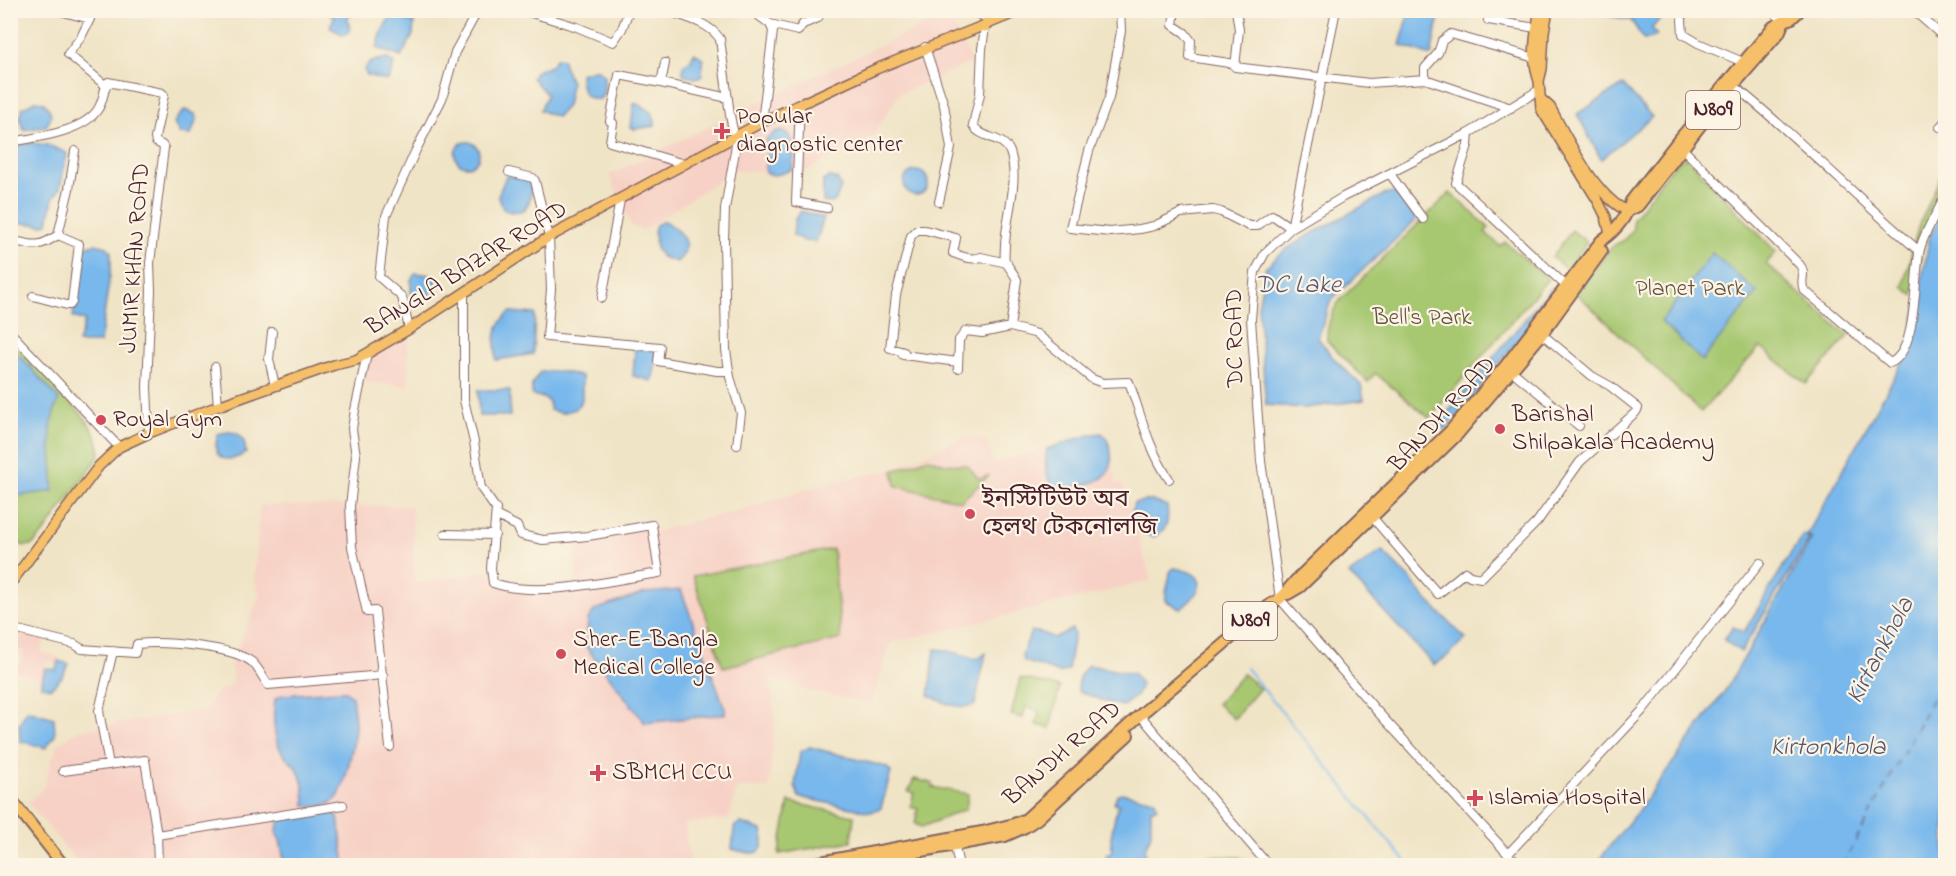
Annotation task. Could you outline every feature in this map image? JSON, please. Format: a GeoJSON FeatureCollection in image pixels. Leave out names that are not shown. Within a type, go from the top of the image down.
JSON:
{"type":"FeatureCollection","features":[{"type":"Feature","properties":{"kind":"highway","name":"BANDH ROAD"},"geometry":{"type":"LineString","coordinates":[[1628,211],[1638,206],[1733,85],[1779,33],[1789,10]]}},
{"type":"Feature","properties":{"kind":"highway","name":"BANDH ROAD"},"geometry":{"type":"LineString","coordinates":[[1280,599],[1296,580],[1451,430],[1506,365],[1601,241],[1610,234],[1628,211],[1631,201],[1743,62],[1773,27],[1792,18],[1800,10]]}},
{"type":"Feature","properties":{"kind":"highway","name":"BANDH ROAD"},"geometry":{"type":"LineString","coordinates":[[840,866],[954,841],[1026,819],[1270,604],[1300,587],[1444,450],[1542,334],[1607,244],[1610,234]]}},
{"type":"Feature","properties":{"kind":"highway"},"geometry":{"type":"LineString","coordinates":[[12,804],[64,866]]}},
{"type":"Feature","properties":{"kind":"highway"},"geometry":{"type":"LineString","coordinates":[[12,804],[72,866]]}},
{"type":"Feature","properties":{"kind":"highway","name":"BANDH ROAD"},"geometry":{"type":"LineString","coordinates":[[799,866],[954,841]]}},
{"type":"Feature","properties":{"kind":"main road","name":"BANGLA BAZAR ROAD"},"geometry":{"type":"LineString","coordinates":[[10,584],[106,457],[119,447],[218,406],[356,360],[464,294],[549,237],[762,122],[988,18],[1023,10]]}},
{"type":"Feature","properties":{"kind":"main road"},"geometry":{"type":"LineString","coordinates":[[1540,10],[1536,28],[1535,58],[1535,70],[1540,90],[1594,182],[1617,207],[1628,211]]}},
{"type":"Feature","properties":{"kind":"main road"},"geometry":{"type":"LineString","coordinates":[[1548,10],[1540,90],[1541,109],[1598,201],[1610,234]]}},
{"type":"Feature","properties":{"kind":"street"},"geometry":{"type":"LineString","coordinates":[[10,142],[46,136],[78,124],[93,115],[99,108],[106,86],[68,54],[81,37],[90,19],[56,10]]}},
{"type":"Feature","properties":{"kind":"street"},"geometry":{"type":"LineString","coordinates":[[409,329],[402,297],[379,277],[383,227],[416,150],[442,99],[454,52],[478,10]]}},
{"type":"Feature","properties":{"kind":"street"},"geometry":{"type":"LineString","coordinates":[[522,10],[577,27],[613,42],[628,10]]}},
{"type":"Feature","properties":{"kind":"street"},"geometry":{"type":"LineString","coordinates":[[665,10],[705,25],[715,31],[720,39],[736,145],[725,209],[724,240],[726,350],[729,371],[741,413],[737,445]]}},
{"type":"Feature","properties":{"kind":"street"},"geometry":{"type":"LineString","coordinates":[[754,10],[770,24],[798,31],[803,24],[818,18]]}},
{"type":"Feature","properties":{"kind":"street"},"geometry":{"type":"LineString","coordinates":[[968,10],[988,18],[980,94],[973,125],[977,131],[1001,141],[1010,152],[1013,174],[1005,235],[1005,260],[1017,280],[1010,327]]}},
{"type":"Feature","properties":{"kind":"street"},"geometry":{"type":"LineString","coordinates":[[1120,10],[1121,31],[1109,98],[1089,151],[1070,228],[1110,232],[1140,229],[1154,226],[1181,213],[1214,210],[1249,226],[1257,226],[1272,215],[1291,228],[1336,10]]}},
{"type":"Feature","properties":{"kind":"street"},"geometry":{"type":"LineString","coordinates":[[1175,10],[1173,26],[1185,33],[1191,41],[1190,57],[1235,64],[1235,67],[1369,83],[1425,80],[1511,108]]}},
{"type":"Feature","properties":{"kind":"street"},"geometry":{"type":"LineString","coordinates":[[1235,64],[1239,30],[1236,10]]}},
{"type":"Feature","properties":{"kind":"street"},"geometry":{"type":"LineString","coordinates":[[1771,10],[1784,21]]}},
{"type":"Feature","properties":{"kind":"street"},"geometry":{"type":"LineString","coordinates":[[1913,10],[1946,39]]}},
{"type":"Feature","properties":{"kind":"street"},"geometry":{"type":"LineString","coordinates":[[1488,20],[1536,28]]}},
{"type":"Feature","properties":{"kind":"street"},"geometry":{"type":"LineString","coordinates":[[1682,20],[1683,34],[1698,43],[1743,62]]}},
{"type":"Feature","properties":{"kind":"street"},"geometry":{"type":"LineString","coordinates":[[762,122],[773,41],[770,24]]}},
{"type":"Feature","properties":{"kind":"street"},"geometry":{"type":"LineString","coordinates":[[1425,80],[1425,68],[1438,53],[1442,41],[1452,34],[1535,58]]}},
{"type":"Feature","properties":{"kind":"street"},"geometry":{"type":"LineString","coordinates":[[926,47],[944,105],[951,148],[939,202]]}},
{"type":"Feature","properties":{"kind":"street"},"geometry":{"type":"LineString","coordinates":[[661,83],[665,63]]}},
{"type":"Feature","properties":{"kind":"street"},"geometry":{"type":"LineString","coordinates":[[684,164],[610,142],[613,123],[610,121],[618,75],[728,98]]}},
{"type":"Feature","properties":{"kind":"street","name":"JUMIR KHAN ROAD"},"geometry":{"type":"LineString","coordinates":[[106,86],[111,81],[162,93],[165,99],[156,138],[156,142],[164,148],[150,263],[147,387],[149,433]]}},
{"type":"Feature","properties":{"kind":"street"},"geometry":{"type":"LineString","coordinates":[[1733,85],[1772,116],[1919,251]]}},
{"type":"Feature","properties":{"kind":"street","name":"DC ROAD"},"geometry":{"type":"LineString","coordinates":[[1280,599],[1261,460],[1251,319],[1256,272],[1265,254],[1291,228],[1343,197],[1469,133],[1540,90]]}},
{"type":"Feature","properties":{"kind":"street"},"geometry":{"type":"LineString","coordinates":[[800,104],[795,202],[827,208]]}},
{"type":"Feature","properties":{"kind":"street"},"geometry":{"type":"LineString","coordinates":[[1469,133],[1468,145],[1456,183],[1566,286]]}},
{"type":"Feature","properties":{"kind":"street"},"geometry":{"type":"LineString","coordinates":[[1682,148],[1800,265],[1804,273],[1802,284],[1804,290],[1890,363],[1897,359],[1907,341],[1915,301],[1919,251],[1946,194]]}},
{"type":"Feature","properties":{"kind":"street"},"geometry":{"type":"LineString","coordinates":[[10,240],[38,245],[58,235],[75,151]]}},
{"type":"Feature","properties":{"kind":"street"},"geometry":{"type":"LineString","coordinates":[[509,172],[533,178],[535,181],[549,237],[550,289],[547,337],[661,347],[658,361],[729,371]]}},
{"type":"Feature","properties":{"kind":"street"},"geometry":{"type":"LineString","coordinates":[[1390,174],[1423,219]]}},
{"type":"Feature","properties":{"kind":"street"},"geometry":{"type":"LineString","coordinates":[[602,298],[620,200]]}},
{"type":"Feature","properties":{"kind":"street"},"geometry":{"type":"LineString","coordinates":[[1007,263],[953,253],[956,238],[917,230],[911,236],[896,295],[890,348],[904,352],[903,355],[958,365],[959,340],[966,331],[982,333],[1010,327],[1037,334],[1092,379],[1103,383],[1130,382],[1160,466],[1169,479]]}},
{"type":"Feature","properties":{"kind":"street"},"geometry":{"type":"LineString","coordinates":[[33,296],[67,305],[72,302],[79,244],[58,235]]}},
{"type":"Feature","properties":{"kind":"street"},"geometry":{"type":"LineString","coordinates":[[464,294],[464,400],[474,442],[481,488],[496,509],[497,516],[491,568],[493,583],[506,588],[561,588],[659,573],[652,525],[588,536],[543,540],[521,535],[517,526],[497,516]]}},
{"type":"Feature","properties":{"kind":"street"},"geometry":{"type":"LineString","coordinates":[[10,332],[119,447]]}},
{"type":"Feature","properties":{"kind":"street"},"geometry":{"type":"LineString","coordinates":[[272,332],[269,359],[275,386]]}},
{"type":"Feature","properties":{"kind":"street"},"geometry":{"type":"LineString","coordinates":[[1373,518],[1438,594],[1465,572],[1470,576],[1481,578],[1537,522],[1580,462],[1638,408],[1610,386],[1592,376],[1542,334]]}},
{"type":"Feature","properties":{"kind":"street"},"geometry":{"type":"LineString","coordinates":[[367,354],[352,429],[356,456],[350,506],[352,547],[367,612],[375,611],[390,747]]}},
{"type":"Feature","properties":{"kind":"street"},"geometry":{"type":"LineString","coordinates":[[215,368],[218,406]]}},
{"type":"Feature","properties":{"kind":"street"},"geometry":{"type":"LineString","coordinates":[[1512,371],[1579,426]]}},
{"type":"Feature","properties":{"kind":"street"},"geometry":{"type":"LineString","coordinates":[[445,534],[495,535]]}},
{"type":"Feature","properties":{"kind":"street"},"geometry":{"type":"LineString","coordinates":[[1508,854],[1642,711],[1760,563]]}},
{"type":"Feature","properties":{"kind":"street"},"geometry":{"type":"LineString","coordinates":[[1280,599],[1376,710],[1519,866]]}},
{"type":"Feature","properties":{"kind":"street"},"geometry":{"type":"LineString","coordinates":[[10,628],[74,644],[82,649],[135,653],[137,644],[157,642],[211,649],[236,655],[254,663],[268,685],[383,675]]}},
{"type":"Feature","properties":{"kind":"street"},"geometry":{"type":"LineString","coordinates":[[109,765],[99,711],[113,651]]}},
{"type":"Feature","properties":{"kind":"street"},"geometry":{"type":"LineString","coordinates":[[1143,718],[1269,866]]}},
{"type":"Feature","properties":{"kind":"street"},"geometry":{"type":"LineString","coordinates":[[63,771],[145,760],[157,835],[158,864]]}},
{"type":"Feature","properties":{"kind":"street"},"geometry":{"type":"LineString","coordinates":[[157,835],[343,805]]}},
{"type":"Feature","properties":{"kind":"street"},"geometry":{"type":"LineString","coordinates":[[954,841],[959,866]]}},
{"type":"Feature","properties":{"kind":"shaded area"},"geometry":{"type":"Polygon","coordinates":[[[948,14],[972,62],[899,94],[872,137],[806,171],[733,171],[643,230],[632,226],[609,175],[948,14]]]}},
{"type":"Feature","properties":{"kind":"shaded area"},"geometry":{"type":"Polygon","coordinates":[[[408,336],[408,386],[364,382],[371,355],[408,336]]]}},
{"type":"Feature","properties":{"kind":"shaded area","name":"Sher-E-Bangla Medical College"},"geometry":{"type":"Polygon","coordinates":[[[1106,432],[1117,484],[1123,483],[1151,581],[890,643],[872,704],[809,691],[770,678],[775,721],[769,788],[737,788],[729,819],[685,824],[692,865],[80,865],[28,803],[43,788],[57,746],[77,730],[204,710],[219,690],[233,685],[231,664],[260,595],[254,579],[260,505],[412,506],[415,584],[496,569],[510,584],[537,586],[576,583],[576,543],[649,519],[650,532],[741,510],[835,481],[888,471],[964,437],[986,439],[994,463],[1106,432]]]}},
{"type":"Feature","properties":{"kind":"shaded area"},"geometry":{"type":"Polygon","coordinates":[[[11,630],[23,633],[21,641],[24,633],[45,639],[41,652],[60,657],[58,664],[47,661],[42,679],[12,671],[11,675],[11,663],[21,665],[24,651],[11,648],[11,630]]]}},
{"type":"Feature","properties":{"kind":"green space","name":"Planet Park"},"geometry":{"type":"Polygon","coordinates":[[[1685,156],[1776,252],[1766,264],[1848,336],[1806,384],[1760,347],[1701,412],[1576,293],[1613,245],[1623,241],[1633,230],[1633,219],[1670,169],[1685,156]]]}},
{"type":"Feature","properties":{"kind":"green space"},"geometry":{"type":"Polygon","coordinates":[[[1945,166],[1945,192],[1926,227],[1913,295],[1903,287],[1918,228],[1945,166]]]}},
{"type":"Feature","properties":{"kind":"green space","name":"Bell's Park"},"geometry":{"type":"Polygon","coordinates":[[[1450,193],[1489,228],[1485,232],[1500,246],[1505,242],[1548,279],[1429,418],[1375,373],[1368,382],[1327,341],[1327,336],[1338,302],[1450,193]]]}},
{"type":"Feature","properties":{"kind":"green space"},"geometry":{"type":"Polygon","coordinates":[[[1572,230],[1587,242],[1567,270],[1552,257],[1572,230]]]}},
{"type":"Feature","properties":{"kind":"green space"},"geometry":{"type":"Polygon","coordinates":[[[14,350],[22,350],[85,418],[95,435],[100,455],[43,534],[32,545],[24,546],[16,541],[14,532],[10,454],[10,353],[14,350]]]}},
{"type":"Feature","properties":{"kind":"green space"},"geometry":{"type":"Polygon","coordinates":[[[929,458],[945,464],[967,465],[979,479],[990,475],[961,501],[896,486],[893,471],[929,458]]]}},
{"type":"Feature","properties":{"kind":"green space"},"geometry":{"type":"Polygon","coordinates":[[[833,549],[841,639],[723,667],[693,576],[833,549]]]}},
{"type":"Feature","properties":{"kind":"green space"},"geometry":{"type":"Polygon","coordinates":[[[1243,674],[1260,688],[1234,719],[1217,704],[1243,674]]]}},
{"type":"Feature","properties":{"kind":"green space"},"geometry":{"type":"Polygon","coordinates":[[[1020,678],[1060,687],[1050,728],[1036,725],[1039,711],[1026,707],[1023,718],[1011,715],[1020,678]]]}},
{"type":"Feature","properties":{"kind":"green space"},"geometry":{"type":"Polygon","coordinates":[[[914,779],[932,783],[932,787],[968,794],[966,809],[922,827],[915,824],[918,809],[910,807],[914,793],[908,792],[914,779]]]}},
{"type":"Feature","properties":{"kind":"green space"},"geometry":{"type":"Polygon","coordinates":[[[789,802],[854,816],[851,841],[779,854],[789,802]]]}},
{"type":"Feature","properties":{"kind":"green space"},"geometry":{"type":"Polygon","coordinates":[[[1199,856],[1239,857],[1255,865],[1172,865],[1199,856]]]}},
{"type":"Feature","properties":{"kind":"water"},"geometry":{"type":"Polygon","coordinates":[[[1595,10],[1658,11],[1661,18],[1652,28],[1657,36],[1644,40],[1631,20],[1594,13],[1595,10]]]}},
{"type":"Feature","properties":{"kind":"water"},"geometry":{"type":"Polygon","coordinates":[[[327,11],[350,11],[348,19],[350,31],[344,35],[330,28],[334,17],[327,11]]]}},
{"type":"Feature","properties":{"kind":"water"},"geometry":{"type":"Polygon","coordinates":[[[1410,11],[1440,11],[1431,56],[1400,45],[1410,11]]]}},
{"type":"Feature","properties":{"kind":"water"},"geometry":{"type":"Polygon","coordinates":[[[392,14],[414,23],[413,35],[401,57],[377,48],[382,31],[392,14]]]}},
{"type":"Feature","properties":{"kind":"water"},"geometry":{"type":"Polygon","coordinates":[[[694,53],[703,60],[702,75],[699,78],[683,74],[683,65],[690,61],[694,53]]]}},
{"type":"Feature","properties":{"kind":"water"},"geometry":{"type":"Polygon","coordinates":[[[556,58],[562,59],[571,83],[567,106],[557,117],[540,110],[547,95],[532,78],[536,71],[551,66],[556,58]]]}},
{"type":"Feature","properties":{"kind":"water"},"geometry":{"type":"Polygon","coordinates":[[[387,59],[394,63],[388,80],[367,75],[364,70],[368,64],[387,59]]]}},
{"type":"Feature","properties":{"kind":"water"},"geometry":{"type":"Polygon","coordinates":[[[597,69],[604,76],[604,93],[600,99],[587,96],[581,84],[580,74],[597,69]]]}},
{"type":"Feature","properties":{"kind":"water"},"geometry":{"type":"Polygon","coordinates":[[[1623,85],[1652,117],[1601,159],[1577,114],[1623,85]]]}},
{"type":"Feature","properties":{"kind":"water"},"geometry":{"type":"Polygon","coordinates":[[[35,101],[46,105],[50,110],[50,119],[46,126],[24,130],[19,117],[22,114],[22,108],[35,101]]]}},
{"type":"Feature","properties":{"kind":"water"},"geometry":{"type":"Polygon","coordinates":[[[634,103],[652,114],[655,126],[634,129],[631,127],[634,103]]]}},
{"type":"Feature","properties":{"kind":"water"},"geometry":{"type":"Polygon","coordinates":[[[185,110],[195,114],[197,118],[191,135],[180,134],[174,124],[185,110]]]}},
{"type":"Feature","properties":{"kind":"water"},"geometry":{"type":"Polygon","coordinates":[[[777,131],[786,133],[795,146],[791,147],[791,155],[794,156],[792,169],[773,175],[766,173],[765,166],[768,162],[766,140],[777,131]]]}},
{"type":"Feature","properties":{"kind":"water"},"geometry":{"type":"Polygon","coordinates":[[[467,142],[472,143],[478,149],[478,159],[472,165],[467,166],[462,165],[456,159],[455,154],[456,149],[462,143],[467,142]]]}},
{"type":"Feature","properties":{"kind":"water"},"geometry":{"type":"Polygon","coordinates":[[[31,143],[47,145],[67,154],[60,189],[53,198],[48,223],[43,225],[11,222],[11,147],[31,143]]]}},
{"type":"Feature","properties":{"kind":"water"},"geometry":{"type":"Polygon","coordinates":[[[916,171],[925,174],[928,183],[925,192],[916,195],[907,192],[904,183],[907,174],[916,171]]]}},
{"type":"Feature","properties":{"kind":"water"},"geometry":{"type":"Polygon","coordinates":[[[506,176],[528,178],[533,183],[529,202],[524,210],[511,212],[503,209],[498,196],[506,176]]]}},
{"type":"Feature","properties":{"kind":"water"},"geometry":{"type":"Polygon","coordinates":[[[829,177],[837,179],[841,187],[836,200],[832,203],[823,202],[823,181],[829,177]]]}},
{"type":"Feature","properties":{"kind":"water","name":"DC Lake"},"geometry":{"type":"Polygon","coordinates":[[[1387,193],[1396,193],[1417,219],[1331,300],[1318,338],[1335,360],[1361,385],[1364,400],[1305,408],[1266,405],[1258,306],[1266,267],[1285,250],[1311,234],[1387,193]]]}},
{"type":"Feature","properties":{"kind":"water","name":"Kirtonkhola"},"geometry":{"type":"Polygon","coordinates":[[[1945,210],[1945,865],[1594,866],[1637,812],[1727,688],[1812,538],[1807,535],[1909,350],[1930,235],[1945,210]]]}},
{"type":"Feature","properties":{"kind":"water"},"geometry":{"type":"Polygon","coordinates":[[[801,211],[824,218],[816,242],[805,241],[793,235],[795,219],[801,211]]]}},
{"type":"Feature","properties":{"kind":"water"},"geometry":{"type":"Polygon","coordinates":[[[664,221],[684,239],[685,249],[677,262],[662,257],[656,248],[654,231],[656,225],[664,221]]]}},
{"type":"Feature","properties":{"kind":"water"},"geometry":{"type":"Polygon","coordinates":[[[95,244],[107,247],[111,251],[111,268],[100,343],[78,343],[85,321],[73,317],[81,248],[95,244]]]}},
{"type":"Feature","properties":{"kind":"water"},"geometry":{"type":"Polygon","coordinates":[[[1712,253],[1757,292],[1702,361],[1661,322],[1712,253]]]}},
{"type":"Feature","properties":{"kind":"water"},"geometry":{"type":"Polygon","coordinates":[[[415,273],[431,275],[437,281],[429,296],[415,298],[411,295],[411,280],[415,273]]]}},
{"type":"Feature","properties":{"kind":"water"},"geometry":{"type":"Polygon","coordinates":[[[1551,288],[1556,293],[1445,430],[1438,424],[1551,288]]]}},
{"type":"Feature","properties":{"kind":"water"},"geometry":{"type":"Polygon","coordinates":[[[510,312],[535,314],[533,354],[496,360],[497,329],[510,312]]]}},
{"type":"Feature","properties":{"kind":"water"},"geometry":{"type":"Polygon","coordinates":[[[635,348],[654,350],[658,354],[652,381],[633,376],[635,348]]]}},
{"type":"Feature","properties":{"kind":"water"},"geometry":{"type":"Polygon","coordinates":[[[19,355],[59,399],[54,411],[51,433],[53,491],[16,496],[11,360],[12,357],[19,355]]]}},
{"type":"Feature","properties":{"kind":"water"},"geometry":{"type":"Polygon","coordinates":[[[559,371],[582,376],[582,400],[576,409],[561,413],[550,410],[549,402],[544,398],[532,395],[532,385],[540,372],[559,371]]]}},
{"type":"Feature","properties":{"kind":"water"},"geometry":{"type":"Polygon","coordinates":[[[478,390],[510,390],[510,416],[479,416],[478,390]]]}},
{"type":"Feature","properties":{"kind":"water"},"geometry":{"type":"Polygon","coordinates":[[[237,433],[244,441],[246,453],[232,459],[226,459],[218,454],[216,442],[218,434],[237,433]]]}},
{"type":"Feature","properties":{"kind":"water"},"geometry":{"type":"Polygon","coordinates":[[[1101,433],[1107,439],[1111,453],[1111,464],[1103,478],[1059,490],[1053,489],[1046,469],[1047,449],[1101,433]]]}},
{"type":"Feature","properties":{"kind":"water"},"geometry":{"type":"Polygon","coordinates":[[[1145,501],[1167,506],[1168,516],[1165,528],[1153,537],[1138,531],[1132,513],[1134,503],[1145,501]]]}},
{"type":"Feature","properties":{"kind":"water"},"geometry":{"type":"Polygon","coordinates":[[[1803,534],[1810,538],[1741,652],[1724,640],[1733,627],[1744,632],[1803,534]]]}},
{"type":"Feature","properties":{"kind":"water"},"geometry":{"type":"Polygon","coordinates":[[[1382,551],[1466,639],[1434,665],[1349,574],[1382,551]]]}},
{"type":"Feature","properties":{"kind":"water"},"geometry":{"type":"Polygon","coordinates":[[[1174,568],[1194,574],[1200,584],[1195,595],[1181,609],[1166,601],[1170,572],[1174,568]]]}},
{"type":"Feature","properties":{"kind":"water"},"geometry":{"type":"Polygon","coordinates":[[[681,590],[725,714],[645,723],[586,647],[588,619],[595,610],[645,593],[681,590]]]}},
{"type":"Feature","properties":{"kind":"water"},"geometry":{"type":"Polygon","coordinates":[[[1072,629],[1074,633],[1068,670],[1060,673],[1024,661],[1022,655],[1031,631],[1054,638],[1072,629]]]}},
{"type":"Feature","properties":{"kind":"water"},"geometry":{"type":"Polygon","coordinates":[[[935,649],[978,659],[986,653],[975,705],[963,707],[951,705],[929,695],[935,649]]]}},
{"type":"Feature","properties":{"kind":"water"},"geometry":{"type":"Polygon","coordinates":[[[58,661],[69,664],[61,678],[51,688],[41,686],[45,668],[56,670],[58,661]]]}},
{"type":"Feature","properties":{"kind":"water"},"geometry":{"type":"Polygon","coordinates":[[[1088,665],[1134,674],[1141,684],[1137,695],[1123,706],[1078,691],[1079,677],[1088,665]]]}},
{"type":"Feature","properties":{"kind":"water"},"geometry":{"type":"Polygon","coordinates":[[[346,691],[352,697],[355,719],[346,775],[336,799],[321,806],[305,805],[304,787],[299,773],[283,753],[276,739],[275,699],[283,695],[346,691]]]}},
{"type":"Feature","properties":{"kind":"water"},"geometry":{"type":"Polygon","coordinates":[[[27,710],[54,718],[55,735],[46,748],[20,741],[19,725],[27,710]]]}},
{"type":"Feature","properties":{"kind":"water"},"geometry":{"type":"Polygon","coordinates":[[[810,747],[886,767],[891,772],[881,808],[871,812],[799,797],[795,786],[800,752],[810,747]]]}},
{"type":"Feature","properties":{"kind":"water"},"geometry":{"type":"Polygon","coordinates":[[[1121,793],[1155,800],[1157,807],[1151,810],[1151,834],[1145,849],[1147,863],[1145,865],[1118,865],[1118,862],[1109,861],[1106,855],[1112,851],[1111,837],[1117,807],[1120,805],[1114,803],[1117,795],[1121,793]]]}},
{"type":"Feature","properties":{"kind":"water"},"geometry":{"type":"Polygon","coordinates":[[[327,811],[338,817],[345,865],[285,865],[280,840],[276,833],[280,819],[327,811]]]}},
{"type":"Feature","properties":{"kind":"water"},"geometry":{"type":"Polygon","coordinates":[[[741,823],[762,830],[761,850],[752,853],[732,849],[735,826],[741,823]]]}},
{"type":"Feature","properties":{"kind":"waterway"},"geometry":{"type":"LineString","coordinates":[[1246,668],[1410,866]]}},
{"type":"Feature","properties":{"kind":"ferry route"},"geometry":{"type":"LineString","coordinates":[[1842,866],[1946,674]]}},
{"type":"Feature","properties":{"kind":"place","name":"Popular diagnostic center"},"geometry":{"type":"Point","coordinates":[722,131]}},
{"type":"Feature","properties":{"kind":"place","name":"Royal Gym"},"geometry":{"type":"Point","coordinates":[101,420]}},
{"type":"Feature","properties":{"kind":"place","name":"Barishal Shilpakala Academy"},"geometry":{"type":"Point","coordinates":[1500,429]}},
{"type":"Feature","properties":{"kind":"place","name":"ইনস্টিটিউট অব হেলথ টেকনোলজি"},"geometry":{"type":"Point","coordinates":[970,514]}},
{"type":"Feature","properties":{"kind":"place","name":"Sher-E-Bangla Medical College"},"geometry":{"type":"Point","coordinates":[561,654]}},
{"type":"Feature","properties":{"kind":"place","name":"SBMCH CCU"},"geometry":{"type":"Point","coordinates":[598,773]}},
{"type":"Feature","properties":{"kind":"place","name":"Islamia Hospital"},"geometry":{"type":"Point","coordinates":[1475,798]}},
{"type":"Feature","properties":{"kind":"water label","name":"Kirtankhola"},"geometry":{"type":"Point","coordinates":[1881,651]}}]}
